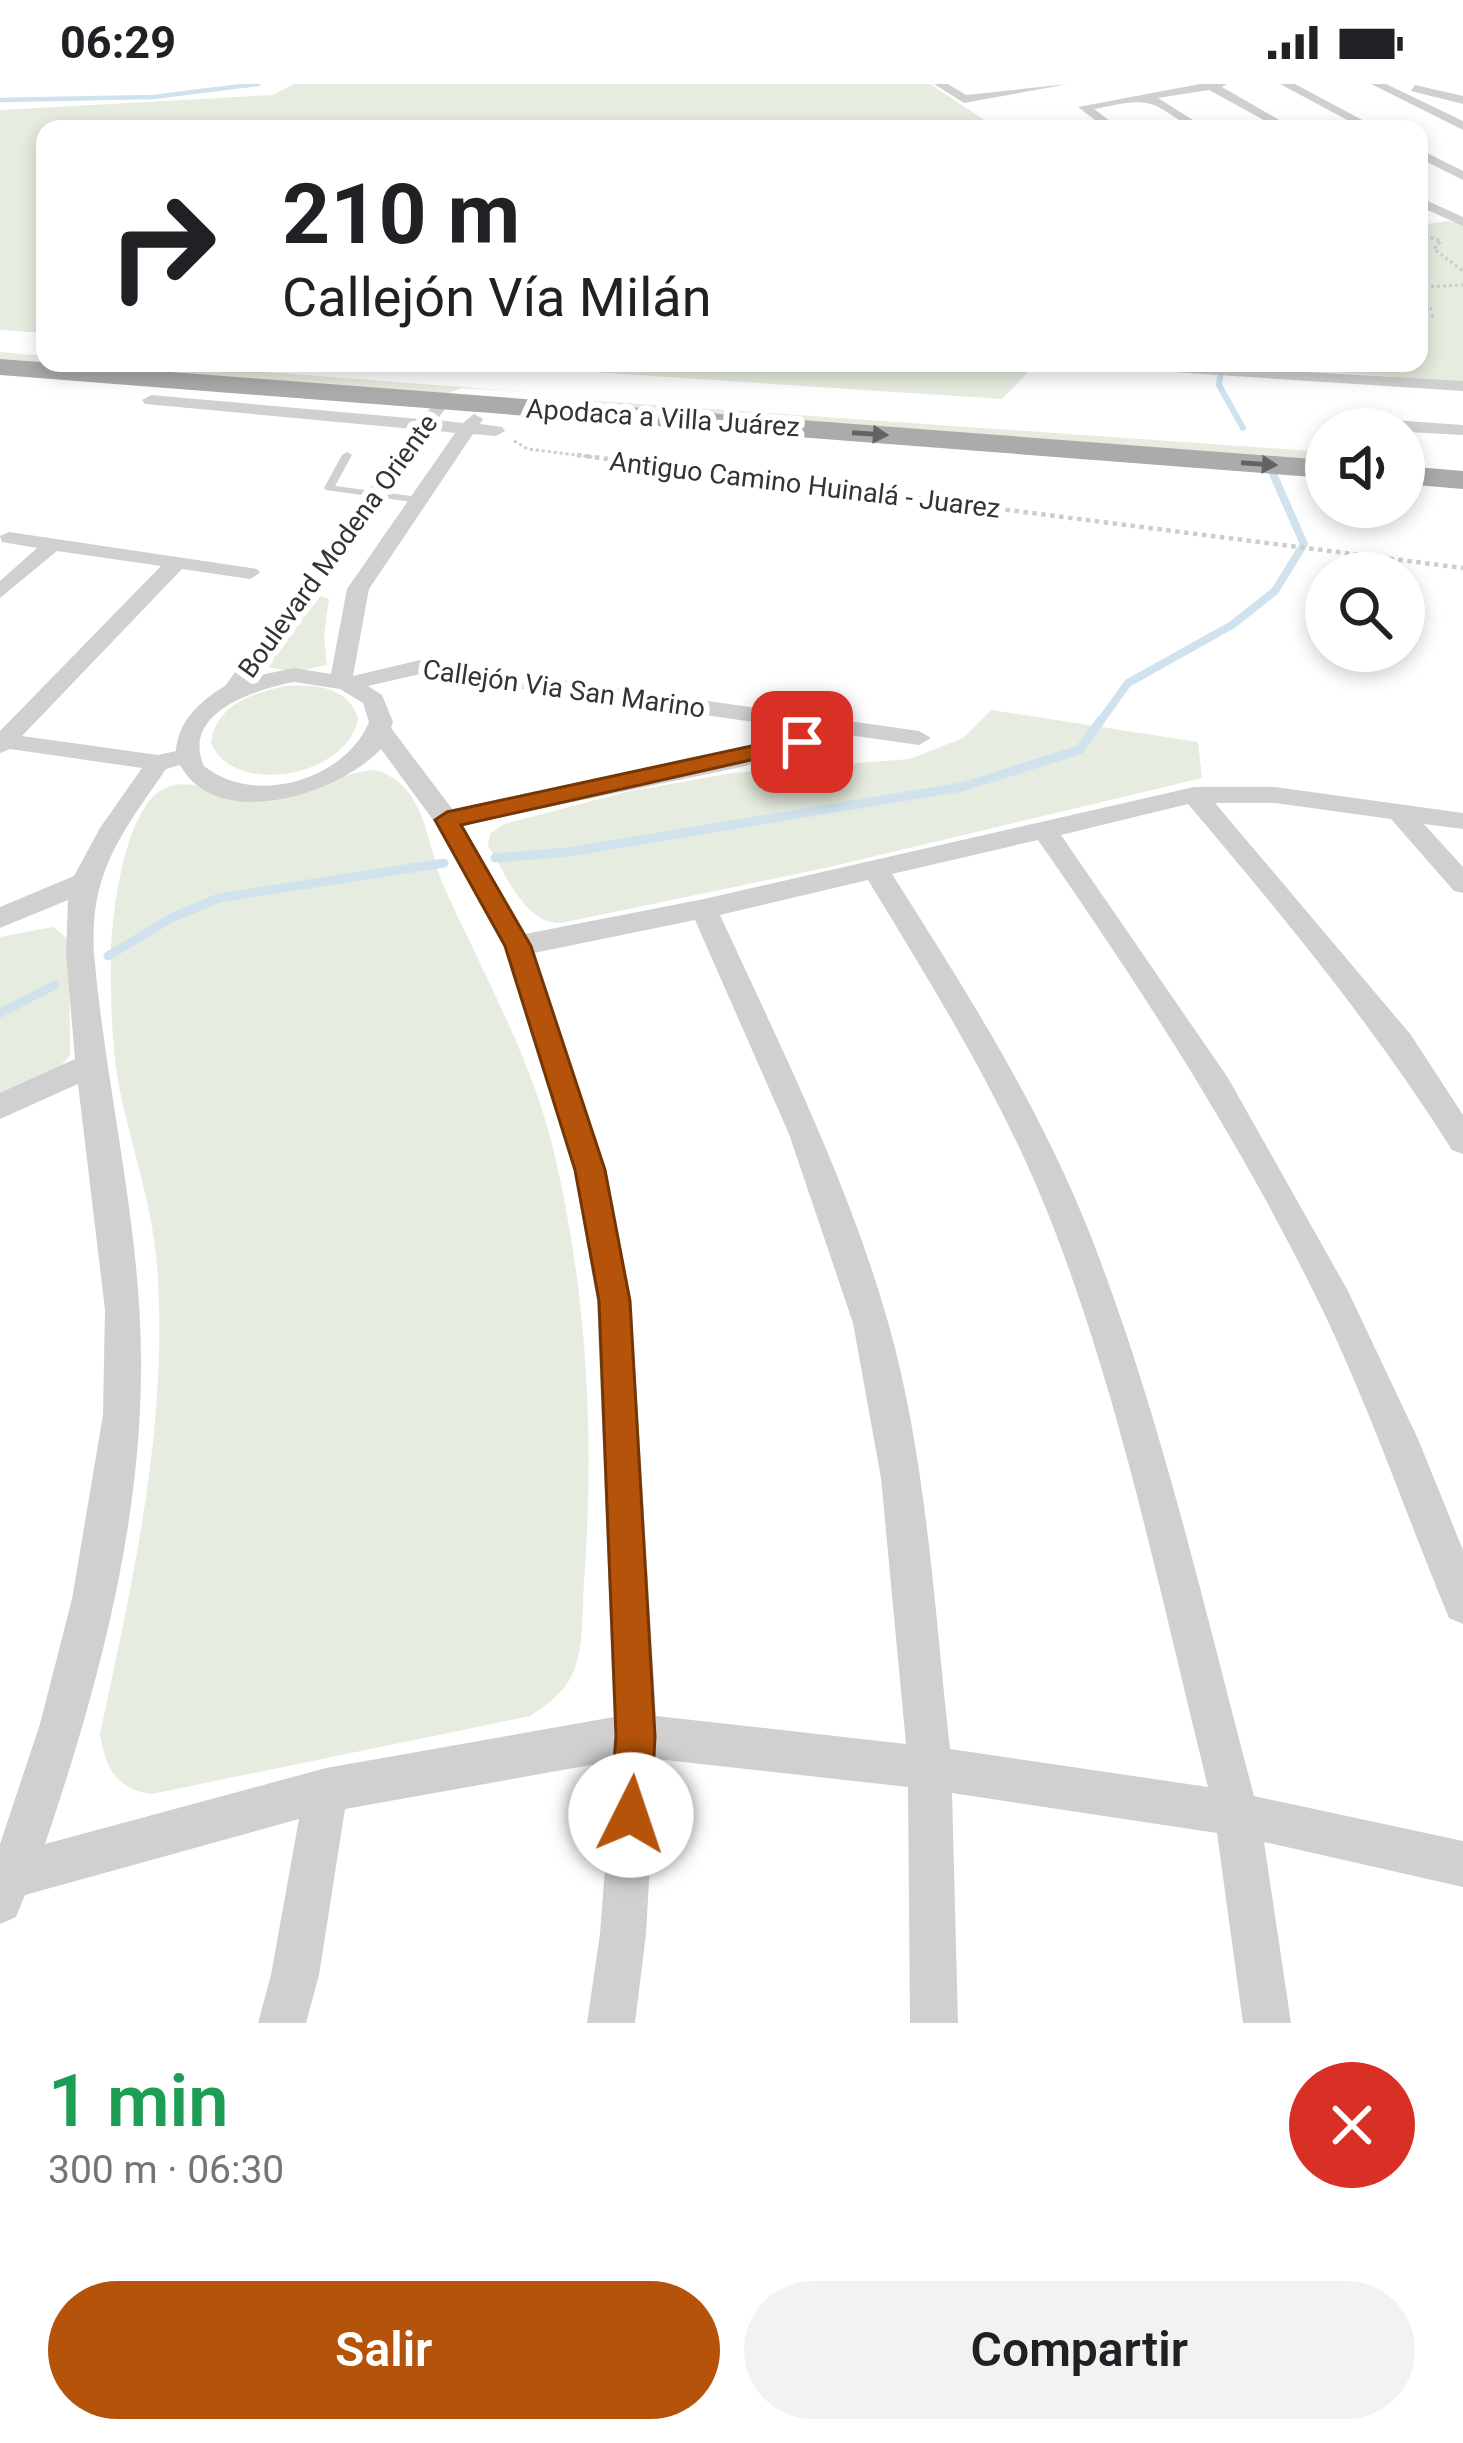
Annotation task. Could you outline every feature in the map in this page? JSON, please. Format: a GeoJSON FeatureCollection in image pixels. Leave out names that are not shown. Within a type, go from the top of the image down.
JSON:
{"type":"FeatureCollection","features":[{"type":"Feature","properties":{"kind":"main road"},"geometry":{"type":"LineString","coordinates":[[0,343],[36,346]]}},
{"type":"Feature","properties":{"kind":"main road","name":"Apodaca a Villa Juárez"},"geometry":{"type":"LineString","coordinates":[[0,367],[36,370]]}},
{"type":"Feature","properties":{"kind":"main road","name":"Apodaca a Villa Juárez"},"geometry":{"type":"LineString","coordinates":[[65,372],[442,401],[482,421],[1305,469]]}},
{"type":"Feature","properties":{"kind":"main road","name":"Apodaca a Villa Juárez"},"geometry":{"type":"LineString","coordinates":[[372,372],[1305,441]]}},
{"type":"Feature","properties":{"kind":"main road"},"geometry":{"type":"LineString","coordinates":[[442,401],[464,392],[545,397],[604,389]]}},
{"type":"Feature","properties":{"kind":"main road"},"geometry":{"type":"LineString","coordinates":[[1425,438],[1463,452]]}},
{"type":"Feature","properties":{"kind":"main road"},"geometry":{"type":"LineString","coordinates":[[1425,477],[1463,480]]}},
{"type":"Feature","properties":{"kind":"street"},"geometry":{"type":"LineString","coordinates":[[940,84],[964,99],[1062,84]]}},
{"type":"Feature","properties":{"kind":"street"},"geometry":{"type":"LineString","coordinates":[[1108,84],[1155,98],[1188,120]]}},
{"type":"Feature","properties":{"kind":"street"},"geometry":{"type":"LineString","coordinates":[[1155,98],[1222,84]]}},
{"type":"Feature","properties":{"kind":"street"},"geometry":{"type":"LineString","coordinates":[[1286,84],[1355,120]]}},
{"type":"Feature","properties":{"kind":"street"},"geometry":{"type":"LineString","coordinates":[[1377,84],[1463,126]]}},
{"type":"Feature","properties":{"kind":"street"},"geometry":{"type":"LineString","coordinates":[[1391,84],[1463,100]]}},
{"type":"Feature","properties":{"kind":"street"},"geometry":{"type":"LineString","coordinates":[[1211,86],[1272,120]]}},
{"type":"Feature","properties":{"kind":"street"},"geometry":{"type":"LineString","coordinates":[[1102,120],[1084,107],[1135,91]]}},
{"type":"Feature","properties":{"kind":"street"},"geometry":{"type":"LineString","coordinates":[[1428,158],[1463,176]]}},
{"type":"Feature","properties":{"kind":"street"},"geometry":{"type":"LineString","coordinates":[[1428,206],[1463,221]]}},
{"type":"Feature","properties":{"kind":"street"},"geometry":{"type":"LineString","coordinates":[[1428,217],[1463,212]]}},
{"type":"Feature","properties":{"kind":"street"},"geometry":{"type":"LineString","coordinates":[[1158,372],[1159,387]]}},
{"type":"Feature","properties":{"kind":"street"},"geometry":{"type":"LineString","coordinates":[[1308,372],[1403,382],[1458,406]]}},
{"type":"Feature","properties":{"kind":"street"},"geometry":{"type":"LineString","coordinates":[[1403,382],[1408,408]]}},
{"type":"Feature","properties":{"kind":"street"},"geometry":{"type":"LineString","coordinates":[[151,400],[425,426],[482,421]]}},
{"type":"Feature","properties":{"kind":"street","name":"Boulevard Modena Oriente"},"geometry":{"type":"LineString","coordinates":[[172,760],[193,724],[233,692],[442,401]]}},
{"type":"Feature","properties":{"kind":"street"},"geometry":{"type":"LineString","coordinates":[[1425,427],[1458,406]]}},
{"type":"Feature","properties":{"kind":"street"},"geometry":{"type":"LineString","coordinates":[[2,742],[172,760],[215,786],[245,793],[316,786],[346,771],[370,752],[381,732],[380,708],[347,681],[358,589],[419,500],[482,421]]}},
{"type":"Feature","properties":{"kind":"street"},"geometry":{"type":"LineString","coordinates":[[9,538],[250,573]]}},
{"type":"Feature","properties":{"kind":"street"},"geometry":{"type":"LineString","coordinates":[[0,592],[52,545]]}},
{"type":"Feature","properties":{"kind":"street"},"geometry":{"type":"LineString","coordinates":[[332,552],[380,556]]}},
{"type":"Feature","properties":{"kind":"street"},"geometry":{"type":"LineString","coordinates":[[2,742],[176,563]]}},
{"type":"Feature","properties":{"kind":"street"},"geometry":{"type":"LineString","coordinates":[[310,584],[358,589]]}},
{"type":"Feature","properties":{"kind":"street","name":"Callejón Via San Marino"},"geometry":{"type":"LineString","coordinates":[[233,692],[294,676],[347,681],[420,667],[919,738]]}},
{"type":"Feature","properties":{"kind":"street"},"geometry":{"type":"LineString","coordinates":[[447,820],[741,759],[786,748],[832,728]]}},
{"type":"Feature","properties":{"kind":"street"},"geometry":{"type":"LineString","coordinates":[[381,732],[447,820],[518,946],[590,1170],[614,1301],[636,1736],[623,1934],[611,2023]]}},
{"type":"Feature","properties":{"kind":"street"},"geometry":{"type":"LineString","coordinates":[[4,1885],[80,1656],[121,1414],[124,1293],[88,1066],[82,973],[85,882],[109,836],[172,760]]}},
{"type":"Feature","properties":{"kind":"street"},"geometry":{"type":"LineString","coordinates":[[518,946],[704,909],[1194,795],[1275,795],[1463,821]]}},
{"type":"Feature","properties":{"kind":"street"},"geometry":{"type":"LineString","coordinates":[[1194,795],[1316,936],[1400,1043],[1463,1141]]}},
{"type":"Feature","properties":{"kind":"street"},"geometry":{"type":"LineString","coordinates":[[1400,813],[1463,884]]}},
{"type":"Feature","properties":{"kind":"street"},"geometry":{"type":"LineString","coordinates":[[1044,830],[1174,1017],[1265,1169],[1374,1384],[1463,1604]]}},
{"type":"Feature","properties":{"kind":"street"},"geometry":{"type":"LineString","coordinates":[[874,869],[995,1062],[1073,1234],[1139,1439],[1237,1814],[1267,2023]]}},
{"type":"Feature","properties":{"kind":"street"},"geometry":{"type":"LineString","coordinates":[[0,918],[85,882]]}},
{"type":"Feature","properties":{"kind":"street"},"geometry":{"type":"LineString","coordinates":[[704,909],[805,1133],[871,1323],[900,1478],[930,1768],[934,2023]]}},
{"type":"Feature","properties":{"kind":"street"},"geometry":{"type":"LineString","coordinates":[[0,1107],[88,1066]]}},
{"type":"Feature","properties":{"kind":"street"},"geometry":{"type":"LineString","coordinates":[[4,1885],[326,1790],[636,1736],[930,1768],[1237,1814],[1463,1864]]}},
{"type":"Feature","properties":{"kind":"street"},"geometry":{"type":"LineString","coordinates":[[282,2023],[295,1975],[326,1790]]}},
{"type":"Feature","properties":{"kind":"lane"},"geometry":{"type":"LineString","coordinates":[[347,455],[328,486],[419,500]]}},
{"type":"Feature","properties":{"kind":"path"},"geometry":{"type":"LineString","coordinates":[[1428,237],[1441,241],[1434,249],[1437,255],[1463,271]]}},
{"type":"Feature","properties":{"kind":"path"},"geometry":{"type":"LineString","coordinates":[[1428,287],[1463,285]]}},
{"type":"Feature","properties":{"kind":"path","name":"Antiguo Camino Huinalá - Juarez"},"geometry":{"type":"LineString","coordinates":[[482,421],[528,449],[1463,568]]}},
{"type":"Feature","properties":{"kind":"shaded area"},"geometry":{"type":"Polygon","coordinates":[[[294,84],[930,84],[984,120],[36,120],[36,332],[0,330],[0,110],[273,95],[294,84]]]}},
{"type":"Feature","properties":{"kind":"shaded area"},"geometry":{"type":"Polygon","coordinates":[[[1463,223],[1463,383],[1337,372],[1428,372],[1428,224],[1463,223]]]}},
{"type":"Feature","properties":{"kind":"shaded area"},"geometry":{"type":"Polygon","coordinates":[[[0,352],[36,355],[36,366],[0,363],[0,352]]]}},
{"type":"Feature","properties":{"kind":"shaded area"},"geometry":{"type":"Polygon","coordinates":[[[115,372],[265,372],[531,392],[462,388],[436,397],[115,372]]]}},
{"type":"Feature","properties":{"kind":"shaded area"},"geometry":{"type":"Polygon","coordinates":[[[591,372],[1028,372],[1002,399],[591,372]]]}},
{"type":"Feature","properties":{"kind":"shaded area"},"geometry":{"type":"Polygon","coordinates":[[[584,400],[1305,451],[1305,462],[571,405],[584,400]]]}},
{"type":"Feature","properties":{"kind":"shaded area"},"geometry":{"type":"Polygon","coordinates":[[[321,596],[329,599],[324,635],[327,665],[293,672],[267,667],[263,662],[321,596]]]}},
{"type":"Feature","properties":{"kind":"shaded area"},"geometry":{"type":"Polygon","coordinates":[[[285,686],[318,687],[346,699],[358,718],[350,738],[335,754],[290,773],[243,771],[224,760],[211,743],[220,719],[248,697],[285,686]]]}},
{"type":"Feature","properties":{"kind":"shaded area"},"geometry":{"type":"Polygon","coordinates":[[[991,710],[1198,742],[1202,778],[825,868],[561,923],[548,921],[527,906],[488,846],[490,834],[504,824],[626,792],[732,773],[910,759],[963,738],[991,710]]]}},
{"type":"Feature","properties":{"kind":"shaded area"},"geometry":{"type":"Polygon","coordinates":[[[375,770],[406,789],[423,819],[445,889],[519,1049],[553,1148],[581,1309],[588,1418],[578,1656],[562,1690],[530,1716],[152,1794],[121,1782],[106,1757],[100,1734],[145,1501],[158,1384],[157,1265],[113,1038],[112,941],[121,872],[145,807],[167,787],[191,785],[269,800],[375,770]]]}},
{"type":"Feature","properties":{"kind":"shaded area"},"geometry":{"type":"Polygon","coordinates":[[[53,927],[69,940],[70,1055],[53,1075],[0,1098],[0,937],[53,927]]]}},
{"type":"Feature","properties":{"kind":"waterway"},"geometry":{"type":"LineString","coordinates":[[0,100],[153,97],[258,84]]}},
{"type":"Feature","properties":{"kind":"waterway"},"geometry":{"type":"LineString","coordinates":[[1221,372],[1219,385],[1243,428]]}},
{"type":"Feature","properties":{"kind":"waterway"},"geometry":{"type":"LineString","coordinates":[[1099,723],[1128,683],[1232,625],[1275,591],[1304,544],[1273,474]]}},
{"type":"Feature","properties":{"kind":"waterway"},"geometry":{"type":"LineString","coordinates":[[495,858],[568,852],[962,787],[1079,750],[1101,720]]}},
{"type":"Feature","properties":{"kind":"waterway"},"geometry":{"type":"LineString","coordinates":[[108,956],[173,917],[219,898],[444,863]]}},
{"type":"Feature","properties":{"kind":"waterway"},"geometry":{"type":"LineString","coordinates":[[0,1013],[55,985]]}},
{"type":"Feature","properties":{"kind":"route"},"geometry":{"type":"LineString","coordinates":[[631,1815],[636,1736],[614,1301],[590,1170],[518,946],[447,820],[802,742]]}}]}
